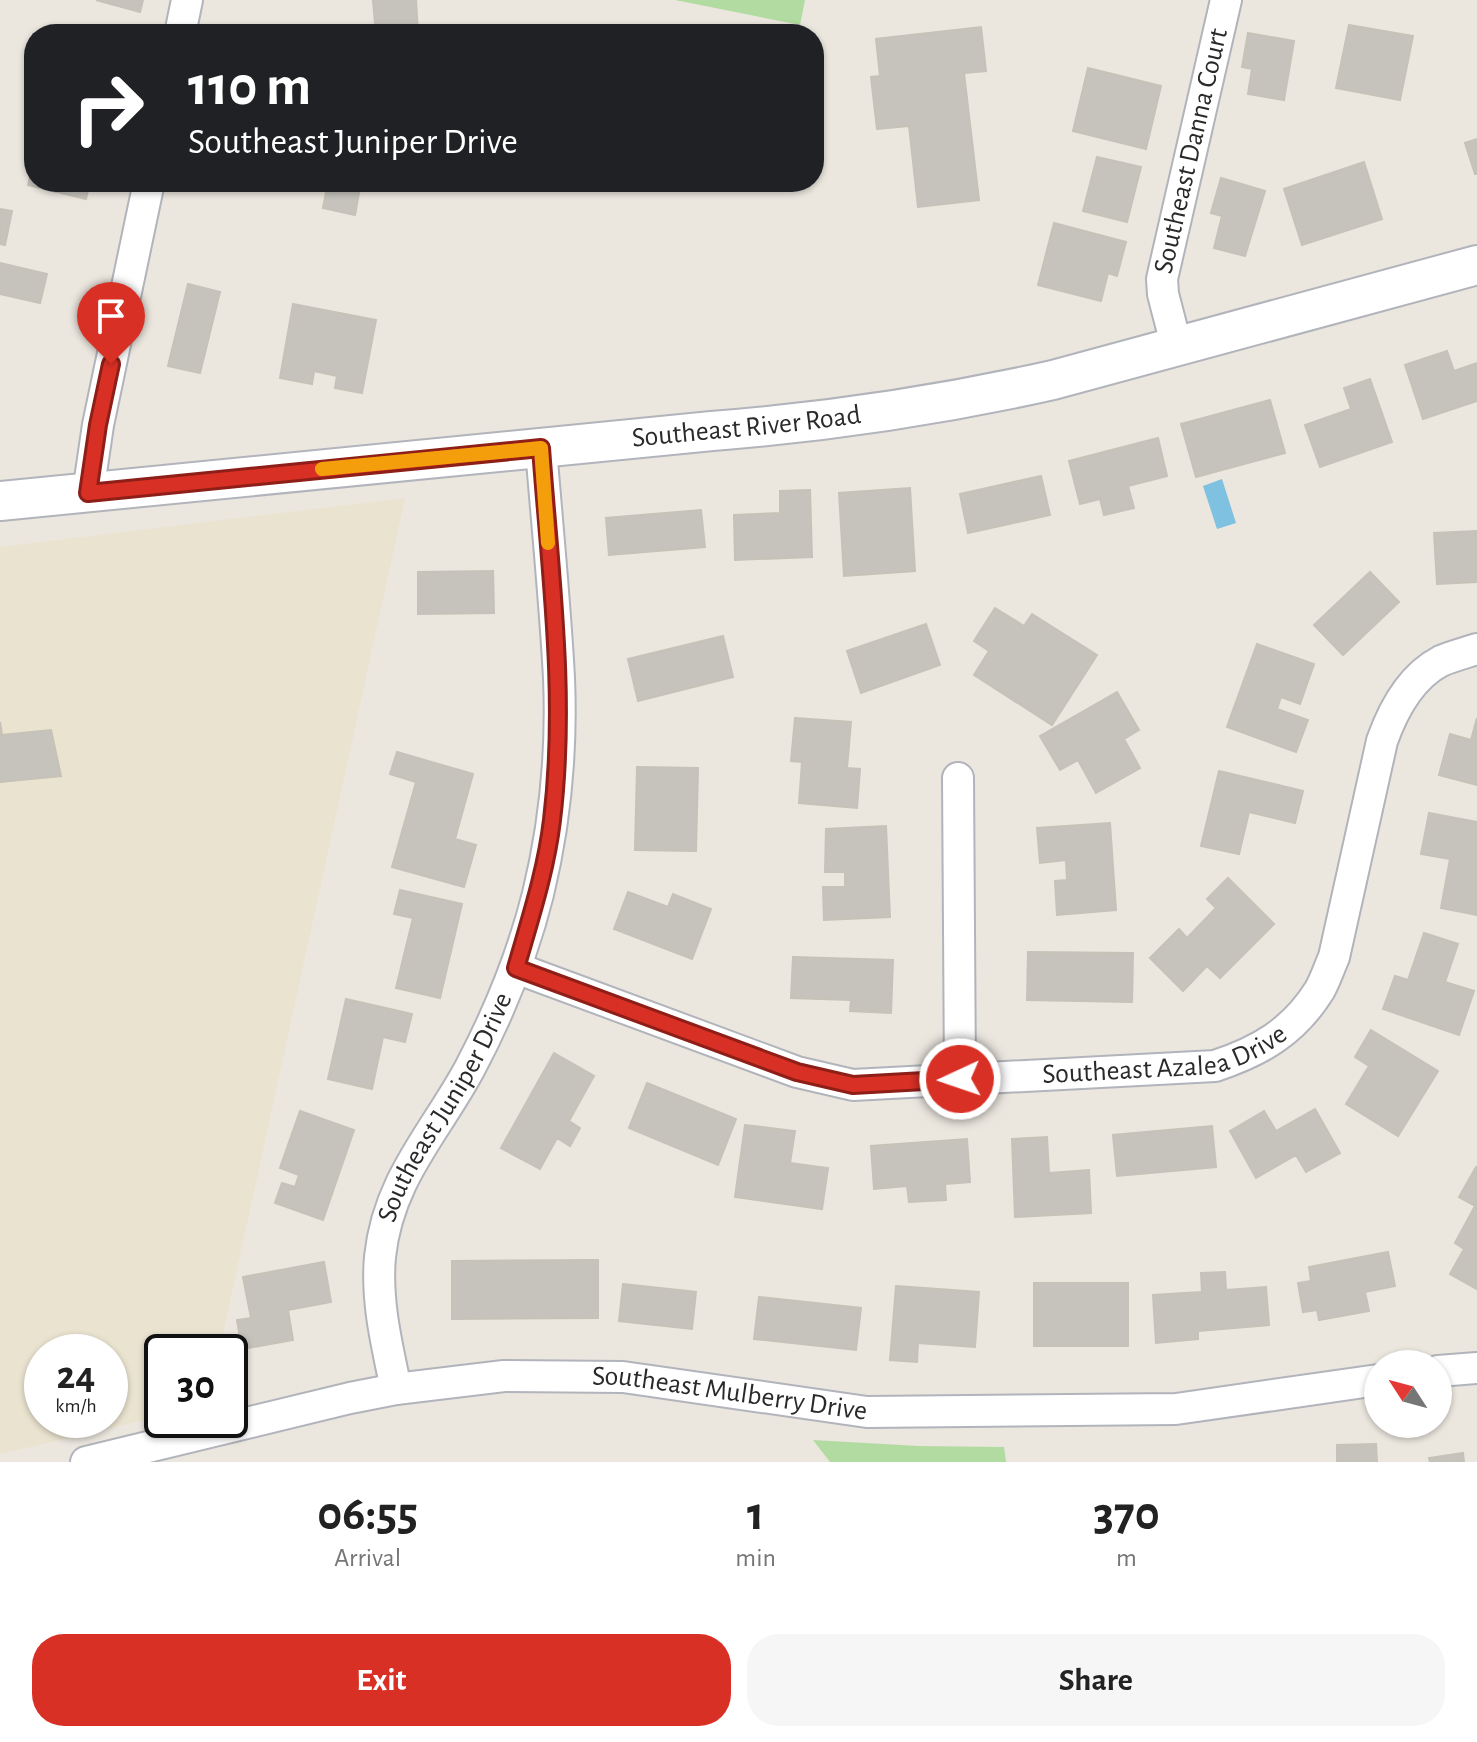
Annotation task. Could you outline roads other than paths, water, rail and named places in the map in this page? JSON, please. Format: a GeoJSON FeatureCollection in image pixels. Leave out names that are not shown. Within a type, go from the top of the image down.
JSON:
{"type":"FeatureCollection","features":[{"type":"Feature","properties":{"kind":"street"},"geometry":{"type":"LineString","coordinates":[[182,24],[187,0]]}},
{"type":"Feature","properties":{"kind":"street","name":"Southeast Danna Court"},"geometry":{"type":"LineString","coordinates":[[1177,348],[1162,279],[1226,0]]}},
{"type":"Feature","properties":{"kind":"street"},"geometry":{"type":"LineString","coordinates":[[88,493],[98,425],[147,192]]}},
{"type":"Feature","properties":{"kind":"street","name":"Southeast River Road"},"geometry":{"type":"LineString","coordinates":[[0,501],[779,426],[984,396],[1177,348],[1477,265]]}},
{"type":"Feature","properties":{"kind":"street","name":"Southeast Juniper Drive"},"geometry":{"type":"LineString","coordinates":[[396,1389],[380,1306],[380,1256],[385,1229],[403,1178],[469,1069],[516,968],[537,897],[552,820],[559,679],[541,448]]}},
{"type":"Feature","properties":{"kind":"street","name":"Southeast Azalea Drive"},"geometry":{"type":"LineString","coordinates":[[516,968],[797,1072],[853,1085],[1215,1066],[1247,1056],[1298,1018],[1320,990],[1334,957],[1382,741],[1400,700],[1421,676],[1441,661],[1477,649]]}},
{"type":"Feature","properties":{"kind":"street"},"geometry":{"type":"LineString","coordinates":[[958,778],[960,1079]]}},
{"type":"Feature","properties":{"kind":"street"},"geometry":{"type":"LineString","coordinates":[[1452,1370],[1477,1368]]}},
{"type":"Feature","properties":{"kind":"street","name":"Southeast Mulberry Drive"},"geometry":{"type":"LineString","coordinates":[[86,1462],[310,1406],[396,1389],[504,1376],[623,1377],[867,1412],[1176,1409],[1364,1382]]}},
{"type":"Feature","properties":{"kind":"water"},"geometry":{"type":"Polygon","coordinates":[[[1222,479],[1236,523],[1217,529],[1203,486],[1222,479]]]}}]}
